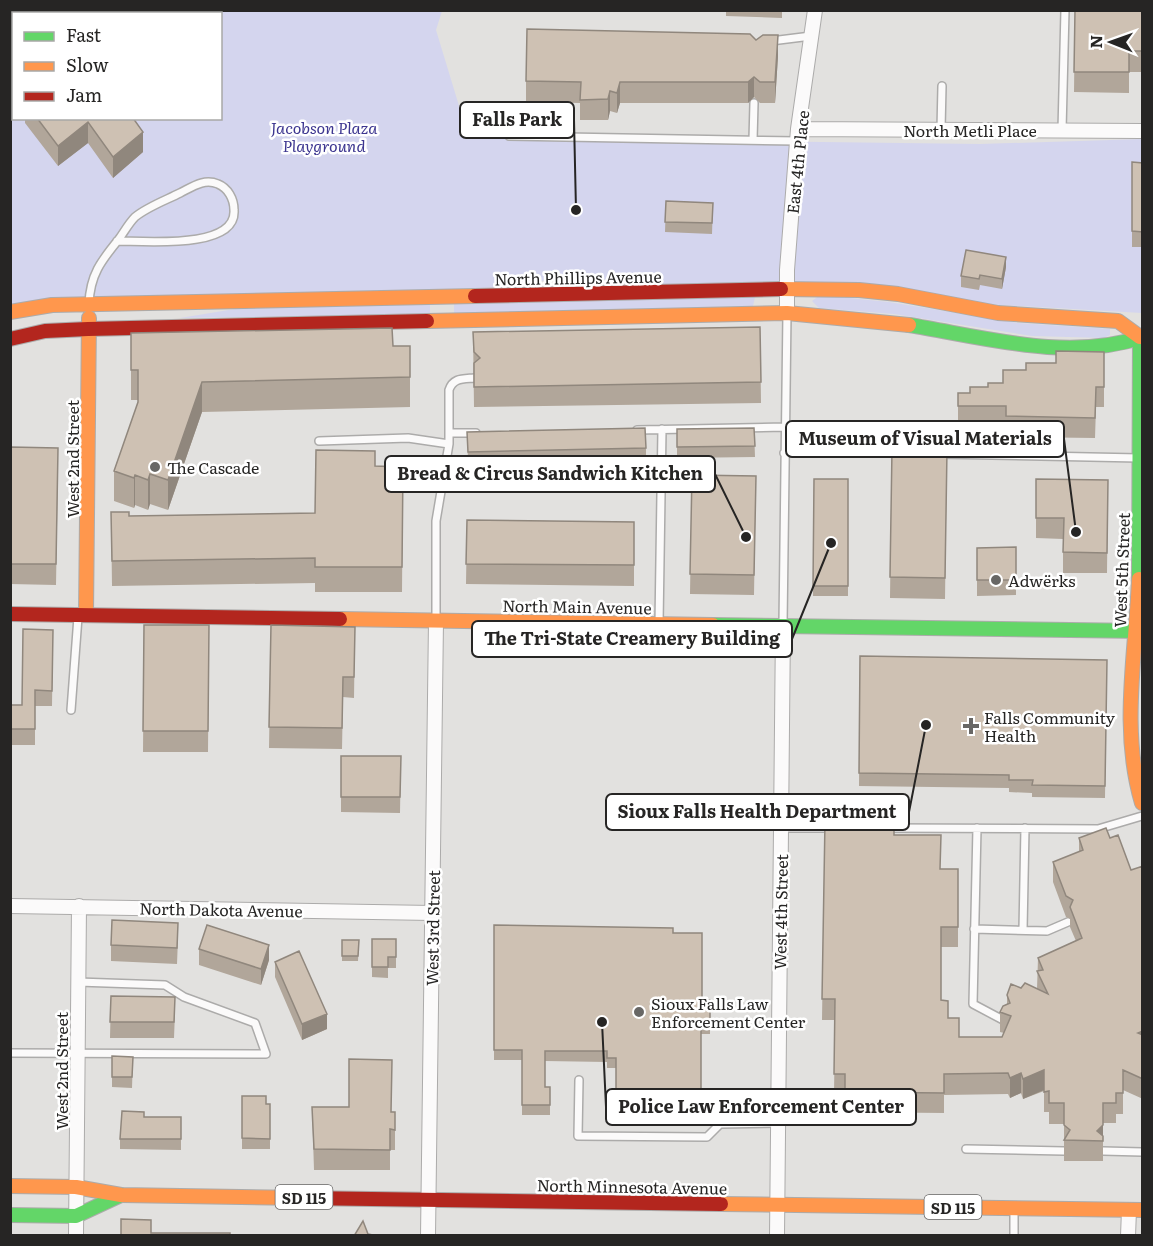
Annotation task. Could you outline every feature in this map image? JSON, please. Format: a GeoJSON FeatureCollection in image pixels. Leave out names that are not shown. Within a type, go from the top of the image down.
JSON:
{"type":"FeatureCollection","features":[{"type":"Feature","properties":{"kind":"street","name":"East 4th Place"},"geometry":{"type":"LineString","coordinates":[[787,313],[798,135],[815,10]]}},
{"type":"Feature","properties":{"kind":"street","name":"North Metli Place"},"geometry":{"type":"LineString","coordinates":[[798,135],[941,129],[1143,131]]}},
{"type":"Feature","properties":{"kind":"street","name":"North Phillips Avenue"},"geometry":{"type":"LineString","coordinates":[[10,312],[39,305],[787,289],[868,291],[1008,314],[1118,321],[1141,337]]}},
{"type":"Feature","properties":{"kind":"street","name":"West 2nd Street"},"geometry":{"type":"LineString","coordinates":[[82,615],[89,304]]}},
{"type":"Feature","properties":{"kind":"street"},"geometry":{"type":"LineString","coordinates":[[10,339],[45,331],[88,329],[787,313],[892,322],[1049,347],[1118,345],[1141,337]]}},
{"type":"Feature","properties":{"kind":"street","name":"West 5th Street"},"geometry":{"type":"LineString","coordinates":[[1141,337],[1139,631],[1131,676],[1131,750],[1143,803]]}},
{"type":"Feature","properties":{"kind":"street","name":"North Main Avenue"},"geometry":{"type":"LineString","coordinates":[[10,614],[1139,631]]}},
{"type":"Feature","properties":{"kind":"street","name":"West 3rd Street"},"geometry":{"type":"LineString","coordinates":[[428,1236],[436,621]]}},
{"type":"Feature","properties":{"kind":"street","name":"West 4th Street"},"geometry":{"type":"LineString","coordinates":[[777,1236],[783,625]]}},
{"type":"Feature","properties":{"kind":"street","name":"North Dakota Avenue"},"geometry":{"type":"LineString","coordinates":[[10,906],[432,913]]}},
{"type":"Feature","properties":{"kind":"street","name":"West 2nd Street"},"geometry":{"type":"LineString","coordinates":[[76,1236],[79,906]]}},
{"type":"Feature","properties":{"kind":"street","name":"North Minnesota Avenue"},"geometry":{"type":"LineString","coordinates":[[10,1186],[76,1187],[121,1195],[1136,1210]]}},
{"type":"Feature","properties":{"kind":"street","name":"North Minnesota Avenue"},"geometry":{"type":"LineString","coordinates":[[10,1215],[76,1216],[121,1195]]}},
{"type":"Feature","properties":{"kind":"street"},"geometry":{"type":"LineString","coordinates":[[1128,1236],[1136,1210]]}},
{"type":"Feature","properties":{"kind":"lane"},"geometry":{"type":"LineString","coordinates":[[1062,130],[1065,10]]}},
{"type":"Feature","properties":{"kind":"lane"},"geometry":{"type":"LineString","coordinates":[[761,46],[771,41],[813,36]]}},
{"type":"Feature","properties":{"kind":"lane"},"geometry":{"type":"LineString","coordinates":[[941,129],[942,86]]}},
{"type":"Feature","properties":{"kind":"lane"},"geometry":{"type":"LineString","coordinates":[[753,140],[754,103]]}},
{"type":"Feature","properties":{"kind":"lane"},"geometry":{"type":"LineString","coordinates":[[509,136],[753,140],[798,135]]}},
{"type":"Feature","properties":{"kind":"lane"},"geometry":{"type":"LineString","coordinates":[[89,304],[90,284],[96,267],[136,217],[199,183],[218,184],[229,192],[234,209],[232,223],[228,229],[213,236],[183,241],[117,241]]}},
{"type":"Feature","properties":{"kind":"lane"},"geometry":{"type":"LineString","coordinates":[[783,625],[787,313]]}},
{"type":"Feature","properties":{"kind":"lane"},"geometry":{"type":"LineString","coordinates":[[436,621],[436,521],[449,444],[448,390],[451,383],[459,379],[474,378]]}},
{"type":"Feature","properties":{"kind":"lane"},"geometry":{"type":"LineString","coordinates":[[627,430],[785,427]]}},
{"type":"Feature","properties":{"kind":"lane"},"geometry":{"type":"LineString","coordinates":[[659,624],[662,429]]}},
{"type":"Feature","properties":{"kind":"lane"},"geometry":{"type":"LineString","coordinates":[[449,433],[484,432]]}},
{"type":"Feature","properties":{"kind":"lane"},"geometry":{"type":"LineString","coordinates":[[319,441],[408,438],[449,444]]}},
{"type":"Feature","properties":{"kind":"lane"},"geometry":{"type":"LineString","coordinates":[[784,453],[914,453]]}},
{"type":"Feature","properties":{"kind":"lane"},"geometry":{"type":"LineString","coordinates":[[926,453],[1139,458]]}},
{"type":"Feature","properties":{"kind":"lane"},"geometry":{"type":"LineString","coordinates":[[71,710],[82,615]]}},
{"type":"Feature","properties":{"kind":"lane"},"geometry":{"type":"LineString","coordinates":[[874,828],[1098,829],[1143,816]]}},
{"type":"Feature","properties":{"kind":"lane"},"geometry":{"type":"LineString","coordinates":[[781,828],[839,828]]}},
{"type":"Feature","properties":{"kind":"lane"},"geometry":{"type":"LineString","coordinates":[[977,828],[973,1004],[1005,1021]]}},
{"type":"Feature","properties":{"kind":"lane"},"geometry":{"type":"LineString","coordinates":[[1023,930],[1025,828]]}},
{"type":"Feature","properties":{"kind":"lane"},"geometry":{"type":"LineString","coordinates":[[974,929],[1047,931],[1068,921]]}},
{"type":"Feature","properties":{"kind":"lane"},"geometry":{"type":"LineString","coordinates":[[10,1053],[266,1054],[255,1023],[183,997],[165,985],[78,982]]}},
{"type":"Feature","properties":{"kind":"lane"},"geometry":{"type":"LineString","coordinates":[[579,1080],[578,1136],[707,1137],[720,1124],[778,1123]]}},
{"type":"Feature","properties":{"kind":"lane"},"geometry":{"type":"LineString","coordinates":[[966,1149],[1064,1150]]}},
{"type":"Feature","properties":{"kind":"lane"},"geometry":{"type":"LineString","coordinates":[[1103,1151],[1143,1152]]}},
{"type":"Feature","properties":{"kind":"lane"},"geometry":{"type":"LineString","coordinates":[[1014,1208],[1014,1236]]}},
{"type":"Feature","properties":{"kind":"green space","name":"Jacobson Plaza Playground"},"geometry":{"type":"Polygon","coordinates":[[[10,11],[442,11],[436,30],[463,119],[516,138],[980,144],[1142,139],[1142,313],[637,284],[587,278],[558,279],[508,287],[11,305],[10,11]]]}},
{"type":"Feature","properties":{"kind":"green space"},"geometry":{"type":"Polygon","coordinates":[[[820,295],[889,302],[1018,323],[1110,329],[1110,335],[1104,338],[1032,336],[894,314],[819,308],[812,301],[820,295]]]}},
{"type":"Feature","properties":{"kind":"green space"},"geometry":{"type":"Polygon","coordinates":[[[755,297],[753,306],[454,315],[454,303],[755,297]]]}},
{"type":"Feature","properties":{"kind":"green space"},"geometry":{"type":"Polygon","coordinates":[[[430,303],[430,315],[180,318],[247,307],[430,303]]]}},
{"type":"Feature","properties":{"kind":"building"},"geometry":{"type":"Polygon","coordinates":[[[1075,10],[1143,10],[1143,51],[1129,51],[1129,72],[1074,72],[1075,10]]]}},
{"type":"Feature","properties":{"kind":"building"},"geometry":{"type":"Polygon","coordinates":[[[527,29],[750,34],[756,40],[763,35],[778,35],[775,82],[760,82],[754,77],[748,82],[620,82],[617,93],[610,91],[608,99],[580,100],[581,82],[526,81],[527,29]]]}},
{"type":"Feature","properties":{"kind":"building"},"geometry":{"type":"Polygon","coordinates":[[[38,120],[134,120],[143,132],[113,157],[88,122],[58,146],[38,120]]]}},
{"type":"Feature","properties":{"kind":"building"},"geometry":{"type":"Polygon","coordinates":[[[1132,162],[1143,163],[1143,232],[1132,231],[1132,162]]]}},
{"type":"Feature","properties":{"kind":"building"},"geometry":{"type":"Polygon","coordinates":[[[666,201],[713,203],[712,223],[665,222],[666,201]]]}},
{"type":"Feature","properties":{"kind":"building"},"geometry":{"type":"Polygon","coordinates":[[[966,250],[1006,257],[1002,279],[980,275],[979,279],[961,276],[966,250]]]}},
{"type":"Feature","properties":{"kind":"building"},"geometry":{"type":"Polygon","coordinates":[[[760,327],[761,382],[474,387],[474,363],[480,358],[474,352],[473,332],[760,327]]]}},
{"type":"Feature","properties":{"kind":"building"},"geometry":{"type":"Polygon","coordinates":[[[392,328],[393,346],[410,346],[410,377],[202,382],[168,480],[150,474],[148,480],[135,475],[134,478],[114,471],[138,402],[138,370],[131,370],[131,333],[392,328]]]}},
{"type":"Feature","properties":{"kind":"building"},"geometry":{"type":"Polygon","coordinates":[[[1056,351],[1104,352],[1104,387],[1096,387],[1095,418],[1006,416],[1006,406],[958,406],[958,393],[970,393],[970,387],[988,387],[988,383],[1003,383],[1003,370],[1026,370],[1026,363],[1056,363],[1056,351]]]}},
{"type":"Feature","properties":{"kind":"building"},"geometry":{"type":"Polygon","coordinates":[[[645,428],[646,448],[468,452],[467,432],[645,428]]]}},
{"type":"Feature","properties":{"kind":"building"},"geometry":{"type":"Polygon","coordinates":[[[754,428],[755,446],[677,447],[677,429],[754,428]]]}},
{"type":"Feature","properties":{"kind":"building"},"geometry":{"type":"Polygon","coordinates":[[[10,447],[58,448],[56,564],[10,564],[10,447]]]}},
{"type":"Feature","properties":{"kind":"building"},"geometry":{"type":"Polygon","coordinates":[[[892,449],[947,450],[945,578],[890,577],[892,449]]]}},
{"type":"Feature","properties":{"kind":"building"},"geometry":{"type":"Polygon","coordinates":[[[316,450],[375,451],[375,466],[403,467],[402,567],[315,567],[315,558],[112,561],[111,512],[129,512],[129,516],[315,513],[316,450]]]}},
{"type":"Feature","properties":{"kind":"building"},"geometry":{"type":"Polygon","coordinates":[[[692,475],[756,476],[754,575],[690,574],[692,475]]]}},
{"type":"Feature","properties":{"kind":"building"},"geometry":{"type":"Polygon","coordinates":[[[814,479],[848,479],[848,586],[813,586],[814,479]]]}},
{"type":"Feature","properties":{"kind":"building"},"geometry":{"type":"Polygon","coordinates":[[[1036,479],[1108,480],[1107,553],[1063,552],[1064,518],[1036,518],[1036,479]]]}},
{"type":"Feature","properties":{"kind":"building"},"geometry":{"type":"Polygon","coordinates":[[[467,520],[634,522],[634,565],[466,564],[467,520]]]}},
{"type":"Feature","properties":{"kind":"building"},"geometry":{"type":"Polygon","coordinates":[[[1016,547],[1016,580],[977,580],[977,548],[1016,547]]]}},
{"type":"Feature","properties":{"kind":"building"},"geometry":{"type":"Polygon","coordinates":[[[144,625],[209,625],[208,731],[143,731],[144,625]]]}},
{"type":"Feature","properties":{"kind":"building"},"geometry":{"type":"Polygon","coordinates":[[[271,625],[355,627],[354,677],[343,677],[342,728],[269,727],[271,625]]]}},
{"type":"Feature","properties":{"kind":"building"},"geometry":{"type":"Polygon","coordinates":[[[23,629],[53,630],[52,691],[35,690],[35,729],[10,729],[10,705],[22,705],[23,629]]]}},
{"type":"Feature","properties":{"kind":"building"},"geometry":{"type":"Polygon","coordinates":[[[860,656],[1107,660],[1105,786],[1032,785],[1033,780],[1009,780],[1009,775],[859,773],[860,656]]]}},
{"type":"Feature","properties":{"kind":"building"},"geometry":{"type":"Polygon","coordinates":[[[341,756],[401,756],[400,797],[341,797],[341,756]]]}},
{"type":"Feature","properties":{"kind":"building"},"geometry":{"type":"Polygon","coordinates":[[[825,821],[894,822],[894,835],[941,835],[940,869],[958,869],[958,927],[941,927],[941,1000],[948,1001],[948,1018],[959,1018],[959,1037],[1002,1037],[1011,1016],[1000,1012],[1003,1006],[1010,1003],[1007,995],[1011,984],[1021,988],[1025,983],[1048,994],[1037,971],[1043,970],[1038,958],[1082,938],[1070,907],[1073,900],[1066,896],[1053,862],[1083,850],[1079,838],[1106,828],[1110,838],[1118,835],[1131,870],[1143,866],[1143,1031],[1138,1033],[1143,1035],[1143,1079],[1123,1070],[1123,1093],[1116,1093],[1116,1103],[1103,1103],[1103,1125],[1097,1131],[1103,1136],[1103,1141],[1064,1140],[1070,1130],[1064,1125],[1064,1103],[1049,1103],[1049,1091],[1044,1092],[1044,1070],[1023,1079],[1021,1073],[1010,1078],[1008,1073],[944,1074],[944,1093],[845,1092],[845,1074],[834,1074],[835,999],[822,999],[825,821]]]}},
{"type":"Feature","properties":{"kind":"building"},"geometry":{"type":"Polygon","coordinates":[[[112,920],[178,923],[177,948],[111,945],[112,920]]]}},
{"type":"Feature","properties":{"kind":"building"},"geometry":{"type":"Polygon","coordinates":[[[207,925],[269,945],[261,969],[199,949],[207,925]]]}},
{"type":"Feature","properties":{"kind":"building"},"geometry":{"type":"Polygon","coordinates":[[[494,925],[673,928],[673,933],[702,933],[702,1000],[710,1000],[710,1024],[701,1023],[701,1092],[671,1092],[671,1098],[625,1097],[625,1093],[616,1093],[616,1058],[607,1058],[607,1051],[545,1051],[545,1087],[550,1087],[550,1105],[522,1105],[522,1050],[494,1050],[494,925]]]}},
{"type":"Feature","properties":{"kind":"building"},"geometry":{"type":"Polygon","coordinates":[[[372,939],[396,939],[396,957],[388,957],[388,967],[372,967],[372,939]]]}},
{"type":"Feature","properties":{"kind":"building"},"geometry":{"type":"Polygon","coordinates":[[[342,940],[359,940],[358,956],[342,956],[342,940]]]}},
{"type":"Feature","properties":{"kind":"building"},"geometry":{"type":"Polygon","coordinates":[[[299,951],[327,1014],[302,1024],[275,962],[299,951]]]}},
{"type":"Feature","properties":{"kind":"building"},"geometry":{"type":"Polygon","coordinates":[[[111,996],[175,997],[174,1022],[110,1022],[111,996]]]}},
{"type":"Feature","properties":{"kind":"building"},"geometry":{"type":"Polygon","coordinates":[[[112,1056],[133,1057],[132,1077],[112,1077],[112,1056]]]}},
{"type":"Feature","properties":{"kind":"building"},"geometry":{"type":"Polygon","coordinates":[[[349,1059],[392,1060],[391,1112],[395,1112],[395,1130],[390,1129],[390,1150],[314,1149],[312,1107],[349,1107],[349,1059]]]}},
{"type":"Feature","properties":{"kind":"building"},"geometry":{"type":"Polygon","coordinates":[[[242,1096],[266,1096],[266,1104],[270,1104],[270,1139],[242,1138],[242,1096]]]}},
{"type":"Feature","properties":{"kind":"building"},"geometry":{"type":"Polygon","coordinates":[[[122,1111],[144,1112],[144,1117],[181,1117],[181,1139],[120,1139],[122,1111]]]}},
{"type":"Feature","properties":{"kind":"building"},"geometry":{"type":"Polygon","coordinates":[[[121,1219],[151,1220],[151,1233],[230,1233],[230,1236],[121,1236],[121,1219]]]}},
{"type":"Feature","properties":{"kind":"building"},"geometry":{"type":"Polygon","coordinates":[[[363,1221],[368,1234],[378,1236],[354,1236],[363,1221]]]}},
{"type":"Feature","properties":{"kind":"traffic: fast"},"geometry":{"type":"LineString","coordinates":[[909,325],[996,341],[1055,347],[1114,344],[1142,337]]}},
{"type":"Feature","properties":{"kind":"traffic: fast"},"geometry":{"type":"LineString","coordinates":[[1139,579],[1140,337]]}},
{"type":"Feature","properties":{"kind":"traffic: fast"},"geometry":{"type":"LineString","coordinates":[[713,625],[1142,631]]}},
{"type":"Feature","properties":{"kind":"traffic: fast"},"geometry":{"type":"LineString","coordinates":[[10,1215],[76,1216],[121,1195]]}},
{"type":"Feature","properties":{"kind":"traffic: slow"},"geometry":{"type":"LineString","coordinates":[[781,289],[859,290],[898,294],[998,313],[1118,321],[1140,337]]}},
{"type":"Feature","properties":{"kind":"traffic: slow"},"geometry":{"type":"LineString","coordinates":[[10,312],[52,305],[475,296]]}},
{"type":"Feature","properties":{"kind":"traffic: slow"},"geometry":{"type":"LineString","coordinates":[[427,321],[787,313],[909,325]]}},
{"type":"Feature","properties":{"kind":"traffic: slow"},"geometry":{"type":"LineString","coordinates":[[86,615],[89,318]]}},
{"type":"Feature","properties":{"kind":"traffic: slow"},"geometry":{"type":"LineString","coordinates":[[1139,579],[1131,719],[1135,775],[1142,803]]}},
{"type":"Feature","properties":{"kind":"traffic: slow"},"geometry":{"type":"LineString","coordinates":[[340,619],[713,625]]}},
{"type":"Feature","properties":{"kind":"traffic: slow"},"geometry":{"type":"LineString","coordinates":[[10,1186],[76,1187],[121,1195],[303,1198]]}},
{"type":"Feature","properties":{"kind":"traffic: slow"},"geometry":{"type":"LineString","coordinates":[[721,1204],[1142,1210]]}},
{"type":"Feature","properties":{"kind":"traffic: jam"},"geometry":{"type":"LineString","coordinates":[[475,296],[781,289]]}},
{"type":"Feature","properties":{"kind":"traffic: jam"},"geometry":{"type":"LineString","coordinates":[[10,339],[45,331],[88,329],[427,321]]}},
{"type":"Feature","properties":{"kind":"traffic: jam"},"geometry":{"type":"LineString","coordinates":[[10,614],[340,619]]}},
{"type":"Feature","properties":{"kind":"traffic: jam"},"geometry":{"type":"LineString","coordinates":[[303,1198],[721,1204]]}},
{"type":"Feature","properties":{"kind":"place","name":"Falls Park"},"geometry":{"type":"Point","coordinates":[576,210]}},
{"type":"Feature","properties":{"kind":"place","name":"The Cascade"},"geometry":{"type":"Point","coordinates":[155,467]}},
{"type":"Feature","properties":{"kind":"place","name":"Museum of Visual Materials"},"geometry":{"type":"Point","coordinates":[1076,532]}},
{"type":"Feature","properties":{"kind":"place","name":"Bread & Circus Sandwich Kitchen"},"geometry":{"type":"Point","coordinates":[746,537]}},
{"type":"Feature","properties":{"kind":"place","name":"The Tri-State Creamery Building"},"geometry":{"type":"Point","coordinates":[831,543]}},
{"type":"Feature","properties":{"kind":"place","name":"Adwёrks"},"geometry":{"type":"Point","coordinates":[996,580]}},
{"type":"Feature","properties":{"kind":"place","name":"Sioux Falls Health Department"},"geometry":{"type":"Point","coordinates":[926,725]}},
{"type":"Feature","properties":{"kind":"place","name":"Falls Community Health"},"geometry":{"type":"Point","coordinates":[971,726]}},
{"type":"Feature","properties":{"kind":"place","name":"Sioux Falls Law Enforcement Center"},"geometry":{"type":"Point","coordinates":[639,1012]}},
{"type":"Feature","properties":{"kind":"place","name":"Police Law Enforcement Center"},"geometry":{"type":"Point","coordinates":[602,1022]}}]}
